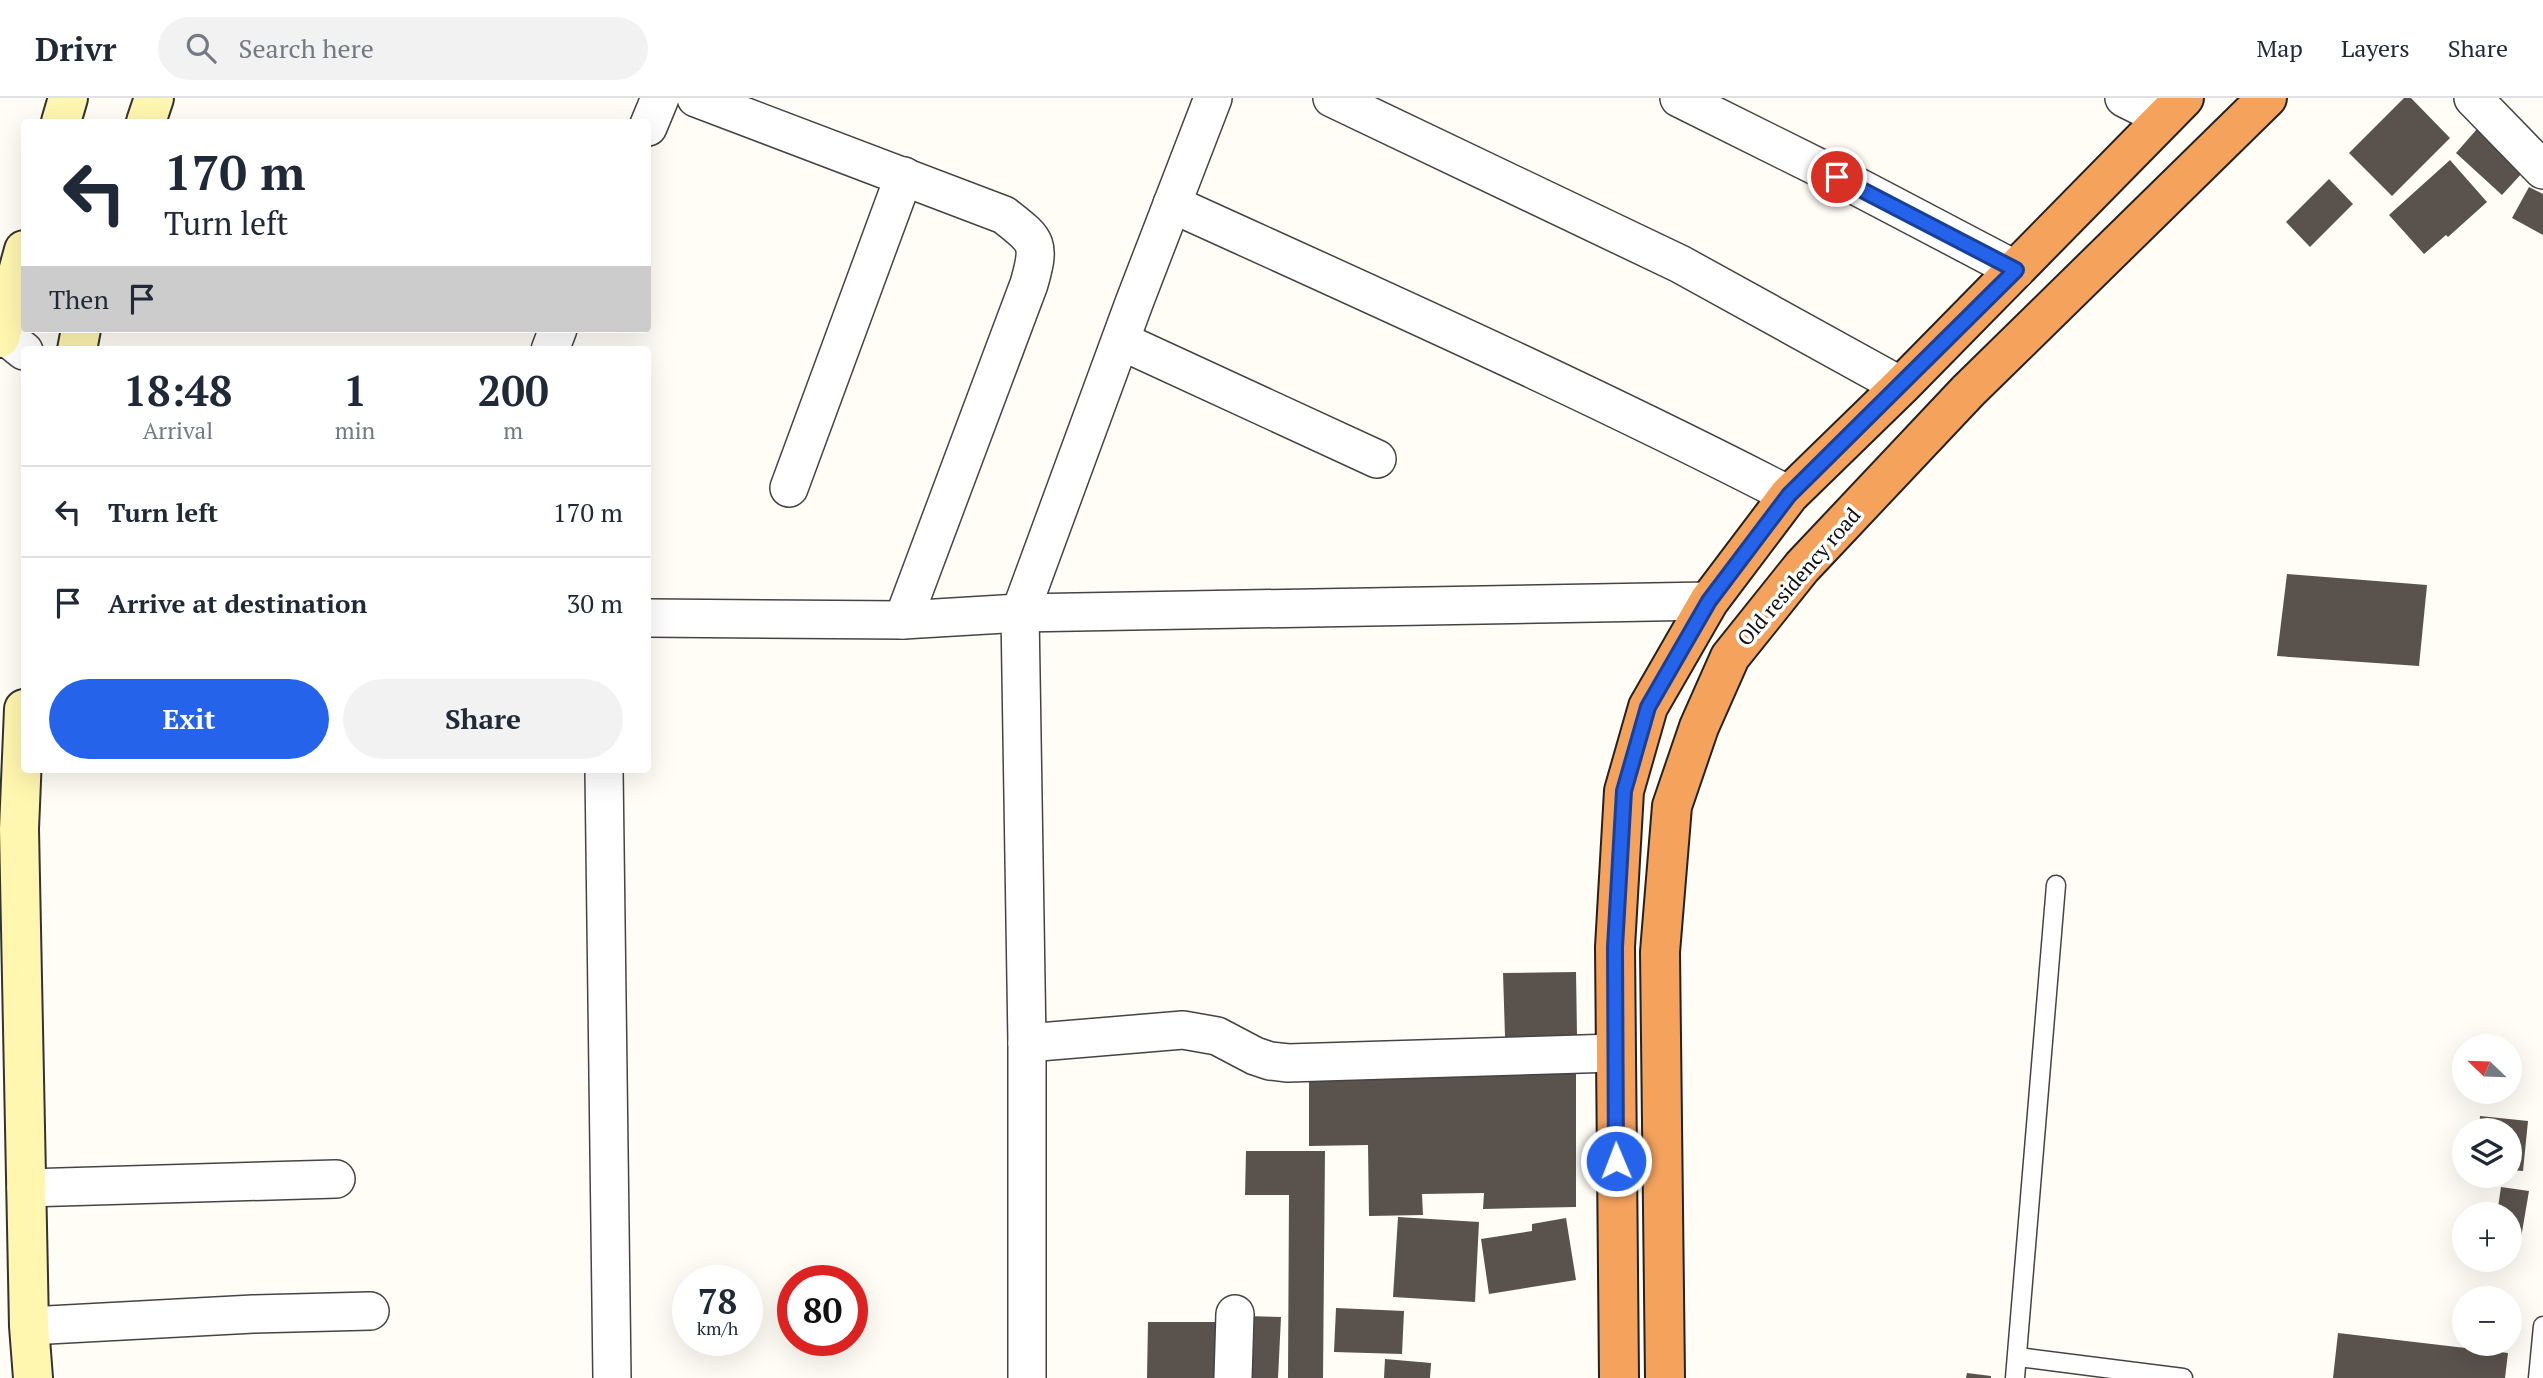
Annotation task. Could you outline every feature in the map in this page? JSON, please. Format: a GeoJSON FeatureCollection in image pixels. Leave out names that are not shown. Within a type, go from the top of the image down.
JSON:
{"type":"FeatureCollection","features":[{"type":"Feature","properties":{"kind":"highway","name":"Old residency road"},"geometry":{"type":"LineString","coordinates":[[1665,1378],[1660,952],[1672,806],[1699,727],[1730,657],[1802,567],[1968,391],[2267,98]]}},
{"type":"Feature","properties":{"kind":"highway"},"geometry":{"type":"LineString","coordinates":[[1619,1378],[1615,947],[1624,791],[1648,707],[1709,601],[1789,495],[1901,386],[2174,108]]}},
{"type":"Feature","properties":{"kind":"street"},"geometry":{"type":"LineString","coordinates":[[62,119],[68,98]]}},
{"type":"Feature","properties":{"kind":"street"},"geometry":{"type":"LineString","coordinates":[[147,119],[154,98]]}},
{"type":"Feature","properties":{"kind":"street"},"geometry":{"type":"LineString","coordinates":[[651,120],[660,98]]}},
{"type":"Feature","properties":{"kind":"street"},"geometry":{"type":"LineString","coordinates":[[696,98],[1004,215],[1031,236],[1037,255],[1028,284],[903,620]]}},
{"type":"Feature","properties":{"kind":"street"},"geometry":{"type":"LineString","coordinates":[[1027,1378],[1027,1043],[1020,613],[1213,98]]}},
{"type":"Feature","properties":{"kind":"street"},"geometry":{"type":"LineString","coordinates":[[1332,98],[1680,264],[1901,386]]}},
{"type":"Feature","properties":{"kind":"street"},"geometry":{"type":"LineString","coordinates":[[1679,98],[1860,188],[2016,270]]}},
{"type":"Feature","properties":{"kind":"street"},"geometry":{"type":"LineString","coordinates":[[2124,98],[2174,108]]}},
{"type":"Feature","properties":{"kind":"street"},"geometry":{"type":"LineString","coordinates":[[2473,98],[2543,170]]}},
{"type":"Feature","properties":{"kind":"street"},"geometry":{"type":"LineString","coordinates":[[789,488],[904,176]]}},
{"type":"Feature","properties":{"kind":"street"},"geometry":{"type":"LineString","coordinates":[[1172,204],[1465,338],[1789,495]]}},
{"type":"Feature","properties":{"kind":"street"},"geometry":{"type":"LineString","coordinates":[[21,260],[0,334],[21,349]]}},
{"type":"Feature","properties":{"kind":"street"},"geometry":{"type":"LineString","coordinates":[[1121,341],[1377,459]]}},
{"type":"Feature","properties":{"kind":"street"},"geometry":{"type":"LineString","coordinates":[[651,618],[903,620],[1020,613],[1709,601]]}},
{"type":"Feature","properties":{"kind":"street"},"geometry":{"type":"LineString","coordinates":[[21,773],[19,830],[29,1326],[33,1378]]}},
{"type":"Feature","properties":{"kind":"street"},"geometry":{"type":"LineString","coordinates":[[604,773],[612,1378]]}},
{"type":"Feature","properties":{"kind":"street"},"geometry":{"type":"LineString","coordinates":[[1027,1043],[1183,1030],[1217,1036],[1255,1056],[1289,1063],[1615,1053]]}},
{"type":"Feature","properties":{"kind":"street"},"geometry":{"type":"LineString","coordinates":[[26,1188],[336,1179]]}},
{"type":"Feature","properties":{"kind":"street"},"geometry":{"type":"LineString","coordinates":[[29,1326],[253,1314],[370,1311]]}},
{"type":"Feature","properties":{"kind":"street"},"geometry":{"type":"LineString","coordinates":[[1233,1378],[1234,1314]]}},
{"type":"Feature","properties":{"kind":"lane"},"geometry":{"type":"LineString","coordinates":[[2015,1378],[2056,885]]}},
{"type":"Feature","properties":{"kind":"lane"},"geometry":{"type":"LineString","coordinates":[[2538,1378],[2543,1326]]}},
{"type":"Feature","properties":{"kind":"lane"},"geometry":{"type":"LineString","coordinates":[[2018,1357],[2183,1378]]}},
{"type":"Feature","properties":{"kind":"building"},"geometry":{"type":"Polygon","coordinates":[[[2404,98],[2411,98],[2450,138],[2392,196],[2349,153],[2404,98]]]}},
{"type":"Feature","properties":{"kind":"building"},"geometry":{"type":"Polygon","coordinates":[[[2477,129],[2524,171],[2502,195],[2456,153],[2477,129]]]}},
{"type":"Feature","properties":{"kind":"building"},"geometry":{"type":"Polygon","coordinates":[[[2450,160],[2487,202],[2448,237],[2446,235],[2424,254],[2389,215],[2450,160]]]}},
{"type":"Feature","properties":{"kind":"building"},"geometry":{"type":"Polygon","coordinates":[[[2329,179],[2353,204],[2310,247],[2286,222],[2329,179]]]}},
{"type":"Feature","properties":{"kind":"building"},"geometry":{"type":"Polygon","coordinates":[[[2529,187],[2543,194],[2543,235],[2512,218],[2529,187]]]}},
{"type":"Feature","properties":{"kind":"building"},"geometry":{"type":"Polygon","coordinates":[[[2287,574],[2427,585],[2419,666],[2277,656],[2287,574]]]}},
{"type":"Feature","properties":{"kind":"building"},"geometry":{"type":"Polygon","coordinates":[[[1576,972],[1577,1036],[1505,1037],[1503,973],[1576,972]]]}},
{"type":"Feature","properties":{"kind":"building"},"geometry":{"type":"Polygon","coordinates":[[[1576,1069],[1576,1207],[1483,1209],[1484,1193],[1422,1194],[1423,1215],[1369,1216],[1368,1145],[1309,1146],[1309,1072],[1576,1069]]]}},
{"type":"Feature","properties":{"kind":"building"},"geometry":{"type":"Polygon","coordinates":[[[2522,1120],[2528,1121],[2522,1171],[2522,1120]]]}},
{"type":"Feature","properties":{"kind":"building"},"geometry":{"type":"Polygon","coordinates":[[[1246,1151],[1325,1151],[1323,1378],[1288,1378],[1289,1195],[1245,1195],[1246,1151]]]}},
{"type":"Feature","properties":{"kind":"building"},"geometry":{"type":"Polygon","coordinates":[[[2501,1188],[2529,1191],[2522,1232],[2522,1202],[2499,1202],[2501,1188]]]}},
{"type":"Feature","properties":{"kind":"building"},"geometry":{"type":"Polygon","coordinates":[[[1398,1217],[1479,1222],[1475,1302],[1393,1297],[1398,1217]]]}},
{"type":"Feature","properties":{"kind":"building"},"geometry":{"type":"Polygon","coordinates":[[[1566,1218],[1576,1280],[1489,1294],[1481,1239],[1532,1231],[1532,1224],[1566,1218]]]}},
{"type":"Feature","properties":{"kind":"building"},"geometry":{"type":"Polygon","coordinates":[[[1336,1308],[1404,1311],[1402,1354],[1334,1352],[1336,1308]]]}},
{"type":"Feature","properties":{"kind":"building"},"geometry":{"type":"Polygon","coordinates":[[[1248,1316],[1281,1317],[1278,1378],[1246,1378],[1248,1316]]]}},
{"type":"Feature","properties":{"kind":"building"},"geometry":{"type":"Polygon","coordinates":[[[1148,1322],[1215,1322],[1216,1378],[1147,1378],[1148,1322]]]}},
{"type":"Feature","properties":{"kind":"building"},"geometry":{"type":"Polygon","coordinates":[[[2338,1333],[2452,1346],[2452,1356],[2508,1356],[2505,1378],[2333,1378],[2338,1333]]]}},
{"type":"Feature","properties":{"kind":"building"},"geometry":{"type":"Polygon","coordinates":[[[1385,1359],[1431,1363],[1430,1378],[1384,1378],[1385,1359]]]}},
{"type":"Feature","properties":{"kind":"building"},"geometry":{"type":"Polygon","coordinates":[[[1967,1373],[1991,1376],[1991,1378],[1966,1378],[1967,1373]]]}},
{"type":"Feature","properties":{"kind":"route"},"geometry":{"type":"LineString","coordinates":[[1616,1161],[1615,947],[1624,791],[1648,707],[1709,601],[1789,495],[2016,270],[1837,177]]}}]}
